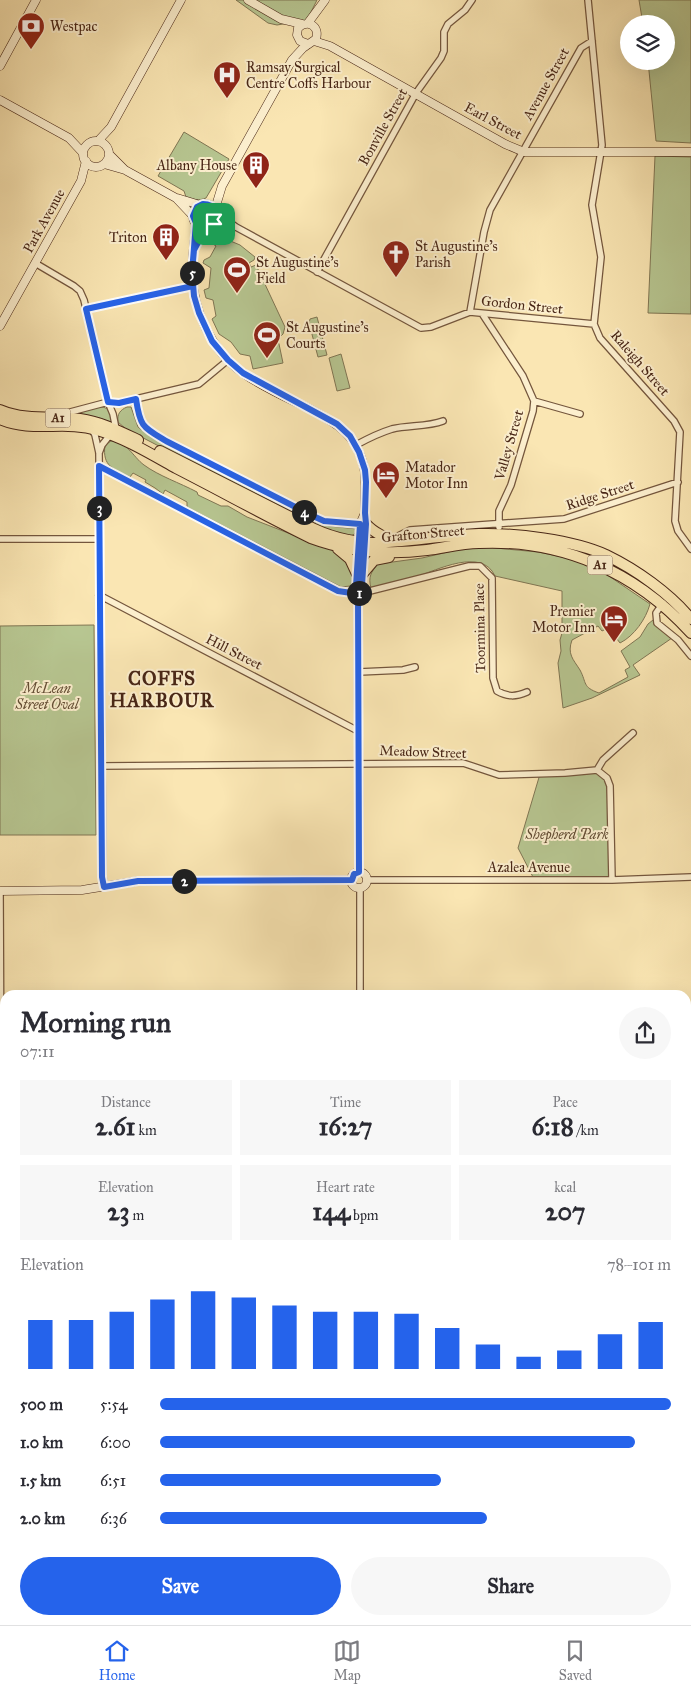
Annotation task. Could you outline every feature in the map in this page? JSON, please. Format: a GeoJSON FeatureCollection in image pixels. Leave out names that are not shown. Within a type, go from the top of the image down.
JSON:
{"type":"FeatureCollection","features":[{"type":"Feature","properties":{"kind":"highway","name":"Grafton Street"},"geometry":{"type":"LineString","coordinates":[[0,410],[18,416],[94,421],[131,444],[303,534],[333,546],[426,550],[488,542],[536,546],[583,558],[612,570],[666,600]]}},
{"type":"Feature","properties":{"kind":"highway","name":"Grafton Street"},"geometry":{"type":"LineString","coordinates":[[3,422],[26,427],[74,426],[113,432],[318,531],[362,546],[392,539],[452,536],[499,529]]}},
{"type":"Feature","properties":{"kind":"highway"},"geometry":{"type":"LineString","coordinates":[[363,524],[375,534],[392,539]]}},
{"type":"Feature","properties":{"kind":"highway","name":"A1"},"geometry":{"type":"LineString","coordinates":[[499,529],[596,551],[626,566],[691,619]]}},
{"type":"Feature","properties":{"kind":"highway"},"geometry":{"type":"LineString","coordinates":[[333,546],[350,559],[360,573],[377,559],[422,554],[426,550]]}},
{"type":"Feature","properties":{"kind":"highway","name":"A1"},"geometry":{"type":"LineString","coordinates":[[666,600],[691,633]]}},
{"type":"Feature","properties":{"kind":"street"},"geometry":{"type":"LineString","coordinates":[[0,66],[36,0]]}},
{"type":"Feature","properties":{"kind":"street"},"geometry":{"type":"LineString","coordinates":[[0,100],[69,138],[89,143],[98,141],[111,127],[181,0]]}},
{"type":"Feature","properties":{"kind":"street"},"geometry":{"type":"LineString","coordinates":[[248,0],[281,18],[305,24],[317,31]]}},
{"type":"Feature","properties":{"kind":"street","name":"Bonville Street"},"geometry":{"type":"LineString","coordinates":[[317,272],[416,93],[441,58],[444,51],[444,32],[448,24],[465,10],[472,0]]}},
{"type":"Feature","properties":{"kind":"street","name":"Raleigh Street"},"geometry":{"type":"LineString","coordinates":[[588,0],[602,145],[592,205],[602,266],[594,324],[600,338],[674,421],[680,432],[675,521],[678,531],[691,549]]}},
{"type":"Feature","properties":{"kind":"street"},"geometry":{"type":"LineString","coordinates":[[292,60],[298,28],[305,24],[324,2]]}},
{"type":"Feature","properties":{"kind":"street"},"geometry":{"type":"LineString","coordinates":[[194,250],[217,217],[216,211],[222,186],[292,60],[303,48],[311,43],[317,31],[316,22],[324,2]]}},
{"type":"Feature","properties":{"kind":"street"},"geometry":{"type":"LineString","coordinates":[[281,18],[303,43],[311,43]]}},
{"type":"Feature","properties":{"kind":"street","name":"Earl Street"},"geometry":{"type":"LineString","coordinates":[[317,31],[330,46]]}},
{"type":"Feature","properties":{"kind":"street","name":"Avenue Street"},"geometry":{"type":"LineString","coordinates":[[470,312],[486,220],[581,48],[592,40]]}},
{"type":"Feature","properties":{"kind":"street","name":"Earl Street"},"geometry":{"type":"LineString","coordinates":[[311,43],[330,46],[505,144],[524,152],[691,152]]}},
{"type":"Feature","properties":{"kind":"street"},"geometry":{"type":"LineString","coordinates":[[100,166],[109,158],[108,150],[111,127]]}},
{"type":"Feature","properties":{"kind":"street"},"geometry":{"type":"LineString","coordinates":[[69,138],[83,153],[86,161],[100,166],[125,170],[176,198],[203,204],[216,211]]}},
{"type":"Feature","properties":{"kind":"street"},"geometry":{"type":"LineString","coordinates":[[98,141],[125,170]]}},
{"type":"Feature","properties":{"kind":"street"},"geometry":{"type":"LineString","coordinates":[[83,153],[89,143]]}},
{"type":"Feature","properties":{"kind":"street","name":"Park Avenue"},"geometry":{"type":"LineString","coordinates":[[0,326],[81,181],[86,161]]}},
{"type":"Feature","properties":{"kind":"street","name":"Park Avenue"},"geometry":{"type":"LineString","coordinates":[[81,181],[100,166]]}},
{"type":"Feature","properties":{"kind":"street"},"geometry":{"type":"LineString","coordinates":[[222,186],[195,210],[193,286],[199,313],[212,341],[228,360],[252,378],[343,428],[356,445],[365,470],[365,513],[360,573],[362,585],[358,594],[359,872]]}},
{"type":"Feature","properties":{"kind":"street"},"geometry":{"type":"LineString","coordinates":[[176,198],[202,227],[210,226]]}},
{"type":"Feature","properties":{"kind":"street","name":"Gordon Street"},"geometry":{"type":"LineString","coordinates":[[216,211],[236,227],[421,328],[431,327],[470,312],[482,315],[594,324]]}},
{"type":"Feature","properties":{"kind":"street","name":"Gordon Street"},"geometry":{"type":"LineString","coordinates":[[210,226],[236,227]]}},
{"type":"Feature","properties":{"kind":"street"},"geometry":{"type":"LineString","coordinates":[[35,263],[80,291],[108,402],[113,414],[113,432],[102,445],[99,452]]}},
{"type":"Feature","properties":{"kind":"street"},"geometry":{"type":"LineString","coordinates":[[86,309],[193,286]]}},
{"type":"Feature","properties":{"kind":"street","name":"Valley Street"},"geometry":{"type":"LineString","coordinates":[[482,315],[523,376],[534,401],[533,411],[511,486],[499,511],[499,529]]}},
{"type":"Feature","properties":{"kind":"street"},"geometry":{"type":"LineString","coordinates":[[45,418],[108,402],[119,403],[199,384],[228,360]]}},
{"type":"Feature","properties":{"kind":"street"},"geometry":{"type":"LineString","coordinates":[[136,399],[140,422],[148,430],[166,441],[324,521],[363,524]]}},
{"type":"Feature","properties":{"kind":"street"},"geometry":{"type":"LineString","coordinates":[[534,401],[580,414]]}},
{"type":"Feature","properties":{"kind":"street"},"geometry":{"type":"LineString","coordinates":[[356,445],[377,434],[394,429],[431,426],[444,421]]}},
{"type":"Feature","properties":{"kind":"street"},"geometry":{"type":"LineString","coordinates":[[91,428],[95,435],[99,452],[102,877],[104,887]]}},
{"type":"Feature","properties":{"kind":"street"},"geometry":{"type":"LineString","coordinates":[[99,466],[338,591],[358,594]]}},
{"type":"Feature","properties":{"kind":"street","name":"Ridge Street"},"geometry":{"type":"LineString","coordinates":[[499,529],[574,517],[678,482]]}},
{"type":"Feature","properties":{"kind":"street"},"geometry":{"type":"LineString","coordinates":[[0,539],[99,539]]}},
{"type":"Feature","properties":{"kind":"street","name":"Toormina Place"},"geometry":{"type":"LineString","coordinates":[[358,594],[469,566],[480,566],[492,578],[493,678],[497,691],[508,697],[527,692]]}},
{"type":"Feature","properties":{"kind":"street","name":"Hill Street"},"geometry":{"type":"LineString","coordinates":[[99,595],[358,731]]}},
{"type":"Feature","properties":{"kind":"street"},"geometry":{"type":"LineString","coordinates":[[666,600],[655,615],[658,623],[678,640],[691,656]]}},
{"type":"Feature","properties":{"kind":"street"},"geometry":{"type":"LineString","coordinates":[[358,672],[403,670],[415,667]]}},
{"type":"Feature","properties":{"kind":"street"},"geometry":{"type":"LineString","coordinates":[[612,880],[610,786],[607,778],[597,770],[603,760],[633,733]]}},
{"type":"Feature","properties":{"kind":"street","name":"Meadow Street"},"geometry":{"type":"LineString","coordinates":[[101,766],[463,763],[499,775],[564,774],[597,770]]}},
{"type":"Feature","properties":{"kind":"street"},"geometry":{"type":"LineString","coordinates":[[359,872],[364,874],[367,880],[365,886],[360,888],[354,886],[352,880],[354,874],[359,872]]}},
{"type":"Feature","properties":{"kind":"street","name":"Azalea Avenue"},"geometry":{"type":"LineString","coordinates":[[367,880],[612,880],[691,878]]}},
{"type":"Feature","properties":{"kind":"street"},"geometry":{"type":"LineString","coordinates":[[3,990],[0,891],[70,891],[138,881],[352,880]]}},
{"type":"Feature","properties":{"kind":"street"},"geometry":{"type":"LineString","coordinates":[[360,888],[360,990]]}},
{"type":"Feature","properties":{"kind":"green space"},"geometry":{"type":"Polygon","coordinates":[[[236,0],[317,0],[307,20],[277,25],[268,23],[236,0]]]}},
{"type":"Feature","properties":{"kind":"green space"},"geometry":{"type":"Polygon","coordinates":[[[639,0],[691,0],[691,143],[656,141],[649,70],[675,70],[675,15],[642,15],[639,0]]]}},
{"type":"Feature","properties":{"kind":"green space"},"geometry":{"type":"Polygon","coordinates":[[[184,132],[229,159],[206,198],[203,199],[196,200],[186,197],[184,191],[158,176],[184,132]]]}},
{"type":"Feature","properties":{"kind":"green space"},"geometry":{"type":"Polygon","coordinates":[[[655,156],[691,157],[691,314],[648,313],[655,156]]]}},
{"type":"Feature","properties":{"kind":"green space","name":"St Augustine's Field"},"geometry":{"type":"Polygon","coordinates":[[[210,239],[228,240],[240,245],[255,257],[249,263],[251,267],[256,265],[285,327],[283,334],[277,340],[283,363],[253,369],[250,356],[240,354],[231,342],[219,334],[212,319],[216,316],[213,300],[206,298],[204,290],[209,288],[211,268],[203,263],[204,260],[210,257],[216,246],[210,242],[210,239]]]}},
{"type":"Feature","properties":{"kind":"green space"},"geometry":{"type":"Polygon","coordinates":[[[317,317],[327,355],[318,357],[309,323],[310,319],[317,317]]]}},
{"type":"Feature","properties":{"kind":"green space"},"geometry":{"type":"Polygon","coordinates":[[[341,354],[350,388],[337,391],[329,358],[341,354]]]}},
{"type":"Feature","properties":{"kind":"green space"},"geometry":{"type":"Polygon","coordinates":[[[101,407],[108,410],[113,423],[99,418],[76,415],[88,409],[101,407]]]}},
{"type":"Feature","properties":{"kind":"green space"},"geometry":{"type":"Polygon","coordinates":[[[131,407],[138,427],[150,436],[315,522],[329,526],[357,529],[356,533],[351,536],[330,531],[253,495],[126,429],[118,422],[118,417],[122,409],[131,407]]]}},
{"type":"Feature","properties":{"kind":"green space"},"geometry":{"type":"Polygon","coordinates":[[[111,441],[126,446],[140,462],[150,469],[197,492],[198,495],[221,506],[228,506],[247,517],[337,552],[352,568],[354,582],[350,586],[341,587],[187,507],[187,502],[165,490],[163,494],[145,482],[146,480],[133,473],[130,477],[114,469],[107,463],[105,458],[105,445],[111,441]]]}},
{"type":"Feature","properties":{"kind":"green space"},"geometry":{"type":"Polygon","coordinates":[[[474,546],[538,552],[577,560],[606,574],[650,604],[639,626],[620,643],[617,639],[619,637],[612,626],[602,631],[598,626],[572,640],[570,649],[572,656],[587,687],[594,691],[599,693],[628,677],[625,670],[630,667],[621,651],[640,637],[648,624],[653,620],[672,638],[633,665],[640,675],[592,698],[563,708],[558,663],[562,633],[562,591],[495,576],[489,567],[480,563],[470,562],[447,566],[394,584],[371,588],[371,575],[378,564],[422,558],[474,546]]]}},
{"type":"Feature","properties":{"kind":"green space","name":"McLean Street Oval"},"geometry":{"type":"Polygon","coordinates":[[[94,625],[96,835],[0,835],[0,626],[94,625]]]}},
{"type":"Feature","properties":{"kind":"green space","name":"Shepherd Park"},"geometry":{"type":"Polygon","coordinates":[[[597,770],[610,786],[612,880],[534,879],[518,848],[540,774],[597,770]]]}},
{"type":"Feature","properties":{"kind":"place","name":"Westpac"},"geometry":{"type":"Point","coordinates":[31,50]}},
{"type":"Feature","properties":{"kind":"place","name":"Ramsay Surgical Centre Coffs Harbour"},"geometry":{"type":"Point","coordinates":[227,99]}},
{"type":"Feature","properties":{"kind":"place","name":"Albany House"},"geometry":{"type":"Point","coordinates":[256,189]}},
{"type":"Feature","properties":{"kind":"place","name":"Triton"},"geometry":{"type":"Point","coordinates":[166,261]}},
{"type":"Feature","properties":{"kind":"place","name":"St Augustine's Parish"},"geometry":{"type":"Point","coordinates":[396,278]}},
{"type":"Feature","properties":{"kind":"place","name":"St Augustine's Field"},"geometry":{"type":"Point","coordinates":[237,294]}},
{"type":"Feature","properties":{"kind":"place","name":"St Augustine's Courts"},"geometry":{"type":"Point","coordinates":[267,359]}},
{"type":"Feature","properties":{"kind":"place","name":"Matador Motor Inn"},"geometry":{"type":"Point","coordinates":[386,499]}},
{"type":"Feature","properties":{"kind":"place","name":"Premier Motor Inn"},"geometry":{"type":"Point","coordinates":[614,643]}},
{"type":"Feature","properties":{"kind":"district","name":"COFFS HARBOUR"},"geometry":{"type":"Point","coordinates":[162,689]}},
{"type":"Feature","properties":{"kind":"route"},"geometry":{"type":"LineString","coordinates":[[214,224],[206,227],[194,250],[192,272],[194,296],[199,313],[212,341],[228,360],[243,373],[343,428],[356,445],[365,470],[366,524],[362,585],[358,594],[359,872],[354,874],[352,880],[138,881],[104,887],[102,877],[99,466],[338,591],[358,594],[356,586],[360,524],[324,521],[166,441],[148,430],[140,422],[136,399],[119,403],[108,402],[86,309],[193,286],[192,272],[196,223],[193,216],[197,207],[203,204],[212,206],[216,211],[217,217],[214,224]]}}]}
